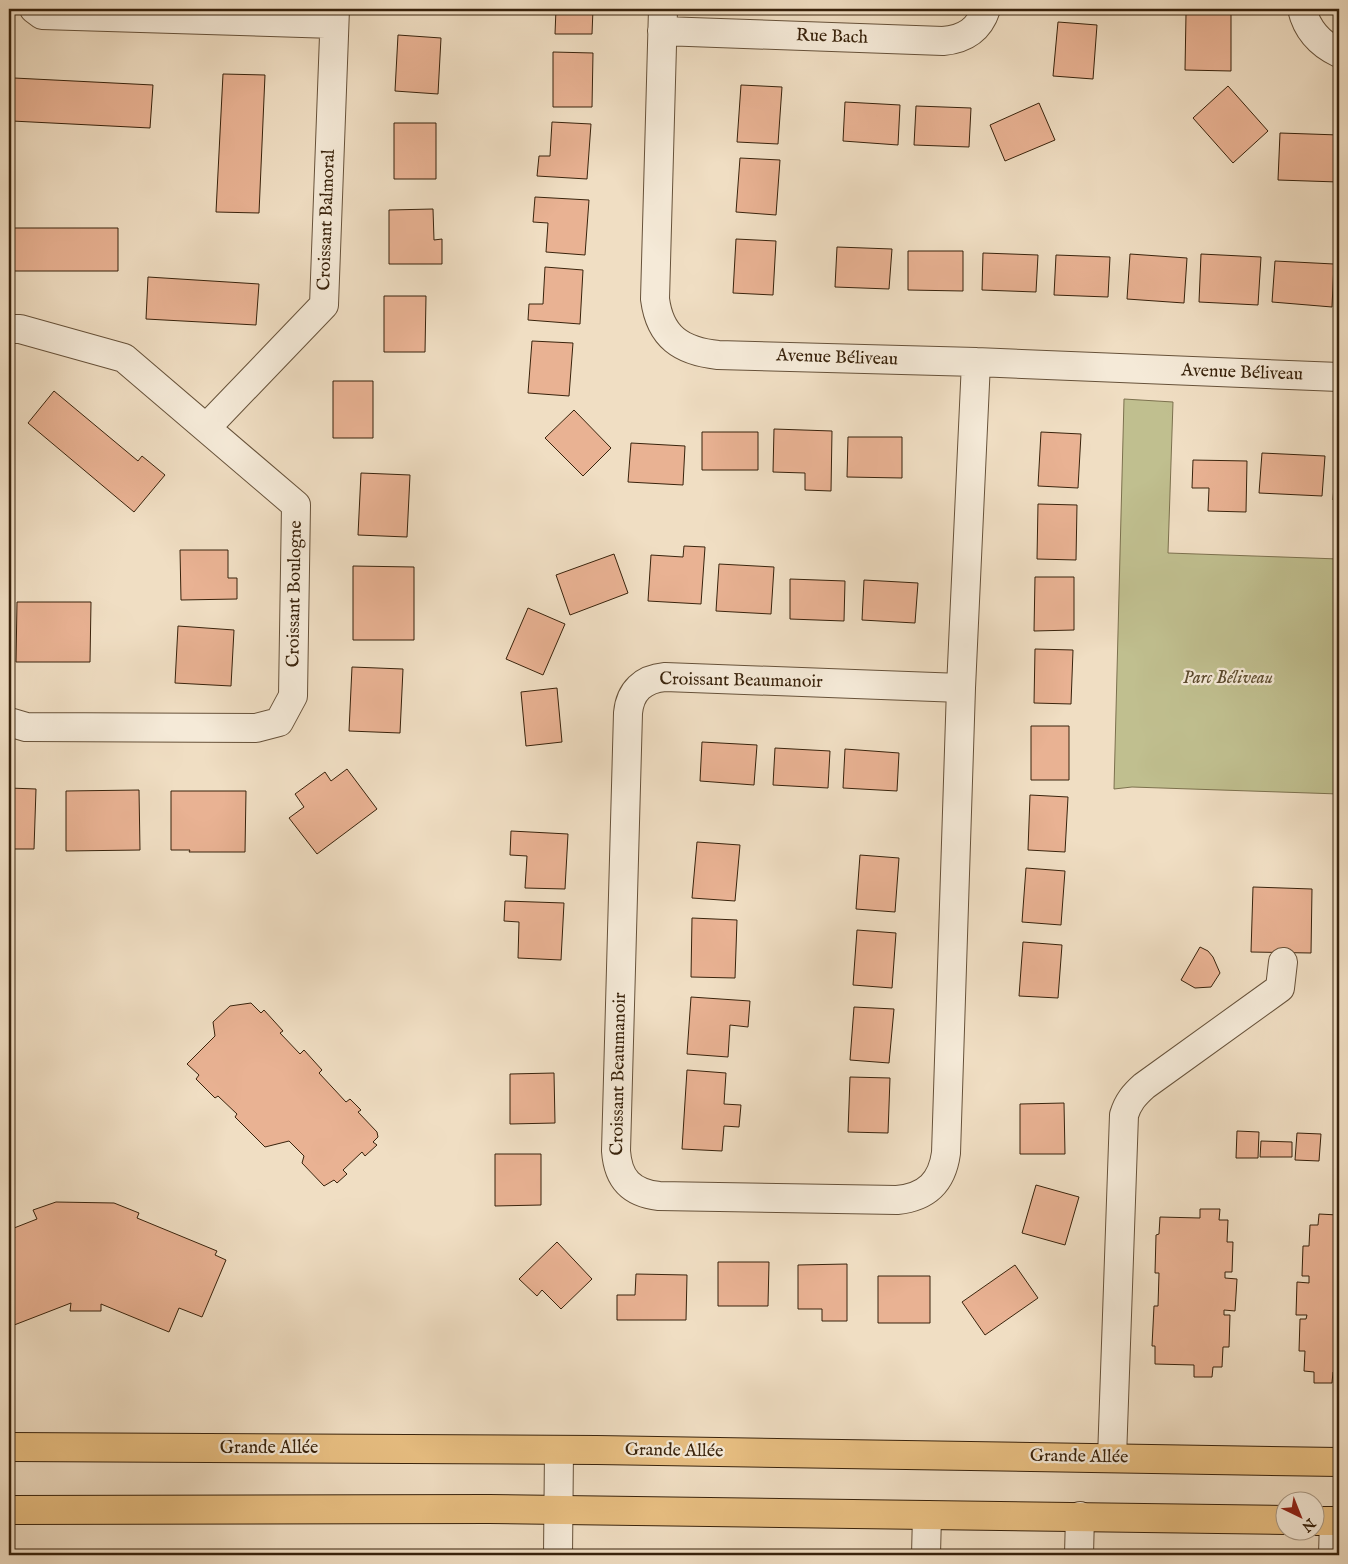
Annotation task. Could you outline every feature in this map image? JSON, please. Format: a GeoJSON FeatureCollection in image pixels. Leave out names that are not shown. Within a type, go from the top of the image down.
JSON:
{"type":"FeatureCollection","features":[{"type":"Feature","properties":{"kind":"main road","name":"Grande Allée"},"geometry":{"type":"LineString","coordinates":[[9,1448],[559,1450],[1339,1462]]}},
{"type":"Feature","properties":{"kind":"main road"},"geometry":{"type":"LineString","coordinates":[[9,1510],[558,1510],[1276,1520]]}},
{"type":"Feature","properties":{"kind":"street","name":"Croissant Balmoral"},"geometry":{"type":"LineString","coordinates":[[34,9],[42,15],[335,16],[324,305],[206,428]]}},
{"type":"Feature","properties":{"kind":"street","name":"Rue Bach"},"geometry":{"type":"LineString","coordinates":[[662,20],[943,41],[955,40],[966,36],[982,20],[986,9]]}},
{"type":"Feature","properties":{"kind":"street"},"geometry":{"type":"LineString","coordinates":[[1302,9],[1310,30],[1319,40],[1339,53]]}},
{"type":"Feature","properties":{"kind":"street","name":"Avenue Béliveau"},"geometry":{"type":"LineString","coordinates":[[662,20],[655,299],[657,312],[662,324],[669,335],[679,344],[691,350],[718,355],[976,362],[1339,377]]}},
{"type":"Feature","properties":{"kind":"street","name":"Croissant Boulogne"},"geometry":{"type":"LineString","coordinates":[[9,329],[20,329],[124,358],[296,506],[293,696],[279,722],[256,728],[148,729],[26,727],[9,722]]}},
{"type":"Feature","properties":{"kind":"street","name":"Croissant Beaumanoir"},"geometry":{"type":"LineString","coordinates":[[962,688],[665,677],[647,681],[633,694],[629,703],[628,713],[616,1140],[617,1163],[621,1174],[637,1190],[648,1195],[660,1196],[897,1200],[910,1199],[922,1194],[940,1176],[946,1153],[962,688],[976,362]]}},
{"type":"Feature","properties":{"kind":"street"},"geometry":{"type":"LineString","coordinates":[[1112,1458],[1116,1388],[1124,1114],[1127,1104],[1144,1086],[1280,988],[1283,962]]}},
{"type":"Feature","properties":{"kind":"street"},"geometry":{"type":"LineString","coordinates":[[558,1555],[559,1450]]}},
{"type":"Feature","properties":{"kind":"street"},"geometry":{"type":"LineString","coordinates":[[926,1555],[927,1515]]}},
{"type":"Feature","properties":{"kind":"street"},"geometry":{"type":"LineString","coordinates":[[1080,1516],[1080,1555]]}},
{"type":"Feature","properties":{"kind":"street"},"geometry":{"type":"LineString","coordinates":[[1330,1521],[1333,1555]]}},
{"type":"Feature","properties":{"kind":"green space","name":"Parc Béliveau"},"geometry":{"type":"Polygon","coordinates":[[[1124,399],[1173,402],[1168,553],[1339,559],[1339,794],[1132,787],[1114,789],[1124,399]]]}},
{"type":"Feature","properties":{"kind":"building"},"geometry":{"type":"Polygon","coordinates":[[[556,9],[593,9],[592,34],[555,34],[556,9]]]}},
{"type":"Feature","properties":{"kind":"building"},"geometry":{"type":"Polygon","coordinates":[[[1186,14],[1231,14],[1231,71],[1185,70],[1186,14]]]}},
{"type":"Feature","properties":{"kind":"building"},"geometry":{"type":"Polygon","coordinates":[[[1058,22],[1097,25],[1093,79],[1053,76],[1058,22]]]}},
{"type":"Feature","properties":{"kind":"building"},"geometry":{"type":"Polygon","coordinates":[[[398,35],[441,38],[438,94],[395,91],[398,35]]]}},
{"type":"Feature","properties":{"kind":"building"},"geometry":{"type":"Polygon","coordinates":[[[553,52],[593,53],[592,107],[553,107],[553,52]]]}},
{"type":"Feature","properties":{"kind":"building"},"geometry":{"type":"Polygon","coordinates":[[[223,74],[265,75],[259,213],[216,212],[223,74]]]}},
{"type":"Feature","properties":{"kind":"building"},"geometry":{"type":"Polygon","coordinates":[[[14,78],[153,85],[150,128],[12,121],[14,78]]]}},
{"type":"Feature","properties":{"kind":"building"},"geometry":{"type":"Polygon","coordinates":[[[741,85],[782,87],[778,144],[737,142],[741,85]]]}},
{"type":"Feature","properties":{"kind":"building"},"geometry":{"type":"Polygon","coordinates":[[[1228,86],[1268,131],[1233,163],[1193,118],[1228,86]]]}},
{"type":"Feature","properties":{"kind":"building"},"geometry":{"type":"Polygon","coordinates":[[[845,102],[900,105],[898,145],[843,141],[845,102]]]}},
{"type":"Feature","properties":{"kind":"building"},"geometry":{"type":"Polygon","coordinates":[[[1039,103],[1055,140],[1005,161],[990,125],[1039,103]]]}},
{"type":"Feature","properties":{"kind":"building"},"geometry":{"type":"Polygon","coordinates":[[[916,106],[971,108],[969,147],[914,145],[916,106]]]}},
{"type":"Feature","properties":{"kind":"building"},"geometry":{"type":"Polygon","coordinates":[[[552,122],[591,124],[587,179],[537,176],[539,156],[550,156],[552,122]]]}},
{"type":"Feature","properties":{"kind":"building"},"geometry":{"type":"Polygon","coordinates":[[[394,123],[436,123],[436,179],[394,179],[394,123]]]}},
{"type":"Feature","properties":{"kind":"building"},"geometry":{"type":"Polygon","coordinates":[[[1280,133],[1339,135],[1338,182],[1278,180],[1280,133]]]}},
{"type":"Feature","properties":{"kind":"building"},"geometry":{"type":"Polygon","coordinates":[[[740,158],[780,160],[776,215],[736,212],[740,158]]]}},
{"type":"Feature","properties":{"kind":"building"},"geometry":{"type":"Polygon","coordinates":[[[535,197],[589,200],[585,255],[546,252],[548,223],[533,222],[535,197]]]}},
{"type":"Feature","properties":{"kind":"building"},"geometry":{"type":"Polygon","coordinates":[[[433,209],[434,240],[442,239],[442,264],[389,264],[389,210],[433,209]]]}},
{"type":"Feature","properties":{"kind":"building"},"geometry":{"type":"Polygon","coordinates":[[[9,228],[118,228],[118,271],[9,271],[9,228]]]}},
{"type":"Feature","properties":{"kind":"building"},"geometry":{"type":"Polygon","coordinates":[[[736,239],[776,241],[773,295],[733,293],[736,239]]]}},
{"type":"Feature","properties":{"kind":"building"},"geometry":{"type":"Polygon","coordinates":[[[837,247],[892,249],[889,289],[835,287],[837,247]]]}},
{"type":"Feature","properties":{"kind":"building"},"geometry":{"type":"Polygon","coordinates":[[[908,251],[963,251],[963,291],[908,290],[908,251]]]}},
{"type":"Feature","properties":{"kind":"building"},"geometry":{"type":"Polygon","coordinates":[[[983,253],[1038,255],[1036,292],[982,290],[983,253]]]}},
{"type":"Feature","properties":{"kind":"building"},"geometry":{"type":"Polygon","coordinates":[[[1130,254],[1187,258],[1184,303],[1127,299],[1130,254]]]}},
{"type":"Feature","properties":{"kind":"building"},"geometry":{"type":"Polygon","coordinates":[[[1201,254],[1261,257],[1258,305],[1199,302],[1201,254]]]}},
{"type":"Feature","properties":{"kind":"building"},"geometry":{"type":"Polygon","coordinates":[[[1056,255],[1110,257],[1108,297],[1054,295],[1056,255]]]}},
{"type":"Feature","properties":{"kind":"building"},"geometry":{"type":"Polygon","coordinates":[[[1275,261],[1334,264],[1332,307],[1272,302],[1275,261]]]}},
{"type":"Feature","properties":{"kind":"building"},"geometry":{"type":"Polygon","coordinates":[[[545,267],[583,270],[580,324],[528,320],[529,304],[543,304],[545,267]]]}},
{"type":"Feature","properties":{"kind":"building"},"geometry":{"type":"Polygon","coordinates":[[[148,277],[259,284],[256,325],[146,319],[148,277]]]}},
{"type":"Feature","properties":{"kind":"building"},"geometry":{"type":"Polygon","coordinates":[[[384,296],[426,296],[425,352],[384,352],[384,296]]]}},
{"type":"Feature","properties":{"kind":"building"},"geometry":{"type":"Polygon","coordinates":[[[532,341],[573,343],[569,396],[528,393],[532,341]]]}},
{"type":"Feature","properties":{"kind":"building"},"geometry":{"type":"Polygon","coordinates":[[[333,381],[373,381],[373,438],[333,438],[333,381]]]}},
{"type":"Feature","properties":{"kind":"building"},"geometry":{"type":"Polygon","coordinates":[[[54,391],[138,461],[142,456],[165,475],[134,512],[28,423],[54,391]]]}},
{"type":"Feature","properties":{"kind":"building"},"geometry":{"type":"Polygon","coordinates":[[[574,410],[611,448],[583,476],[545,438],[574,410]]]}},
{"type":"Feature","properties":{"kind":"building"},"geometry":{"type":"Polygon","coordinates":[[[774,429],[832,431],[831,491],[805,490],[805,473],[773,472],[774,429]]]}},
{"type":"Feature","properties":{"kind":"building"},"geometry":{"type":"Polygon","coordinates":[[[702,432],[758,432],[758,470],[702,470],[702,432]]]}},
{"type":"Feature","properties":{"kind":"building"},"geometry":{"type":"Polygon","coordinates":[[[1041,432],[1081,434],[1078,488],[1038,486],[1041,432]]]}},
{"type":"Feature","properties":{"kind":"building"},"geometry":{"type":"Polygon","coordinates":[[[848,437],[902,437],[902,478],[847,477],[848,437]]]}},
{"type":"Feature","properties":{"kind":"building"},"geometry":{"type":"Polygon","coordinates":[[[631,443],[685,446],[683,485],[628,482],[631,443]]]}},
{"type":"Feature","properties":{"kind":"building"},"geometry":{"type":"Polygon","coordinates":[[[1336,452],[1339,452],[1339,500],[1333,500],[1336,452]]]}},
{"type":"Feature","properties":{"kind":"building"},"geometry":{"type":"Polygon","coordinates":[[[1262,453],[1325,456],[1322,496],[1259,493],[1262,453]]]}},
{"type":"Feature","properties":{"kind":"building"},"geometry":{"type":"Polygon","coordinates":[[[1193,460],[1247,461],[1246,512],[1208,511],[1209,488],[1192,488],[1193,460]]]}},
{"type":"Feature","properties":{"kind":"building"},"geometry":{"type":"Polygon","coordinates":[[[361,473],[410,475],[407,537],[358,535],[361,473]]]}},
{"type":"Feature","properties":{"kind":"building"},"geometry":{"type":"Polygon","coordinates":[[[1038,504],[1077,505],[1076,560],[1037,559],[1038,504]]]}},
{"type":"Feature","properties":{"kind":"building"},"geometry":{"type":"Polygon","coordinates":[[[684,546],[705,547],[701,604],[648,601],[651,555],[683,557],[684,546]]]}},
{"type":"Feature","properties":{"kind":"building"},"geometry":{"type":"Polygon","coordinates":[[[180,550],[228,550],[228,578],[237,578],[237,599],[181,600],[180,550]]]}},
{"type":"Feature","properties":{"kind":"building"},"geometry":{"type":"Polygon","coordinates":[[[614,554],[628,593],[570,615],[556,575],[614,554]]]}},
{"type":"Feature","properties":{"kind":"building"},"geometry":{"type":"Polygon","coordinates":[[[719,564],[774,567],[771,614],[716,611],[719,564]]]}},
{"type":"Feature","properties":{"kind":"building"},"geometry":{"type":"Polygon","coordinates":[[[353,566],[414,567],[414,640],[353,640],[353,566]]]}},
{"type":"Feature","properties":{"kind":"building"},"geometry":{"type":"Polygon","coordinates":[[[1035,577],[1074,577],[1074,630],[1034,631],[1035,577]]]}},
{"type":"Feature","properties":{"kind":"building"},"geometry":{"type":"Polygon","coordinates":[[[790,579],[845,581],[844,621],[790,619],[790,579]]]}},
{"type":"Feature","properties":{"kind":"building"},"geometry":{"type":"Polygon","coordinates":[[[864,580],[918,583],[915,623],[862,620],[864,580]]]}},
{"type":"Feature","properties":{"kind":"building"},"geometry":{"type":"Polygon","coordinates":[[[17,602],[91,602],[90,662],[16,662],[17,602]]]}},
{"type":"Feature","properties":{"kind":"building"},"geometry":{"type":"Polygon","coordinates":[[[528,608],[565,624],[543,675],[506,659],[528,608]]]}},
{"type":"Feature","properties":{"kind":"building"},"geometry":{"type":"Polygon","coordinates":[[[178,626],[234,630],[231,686],[175,683],[178,626]]]}},
{"type":"Feature","properties":{"kind":"building"},"geometry":{"type":"Polygon","coordinates":[[[1035,649],[1073,650],[1071,704],[1034,703],[1035,649]]]}},
{"type":"Feature","properties":{"kind":"building"},"geometry":{"type":"Polygon","coordinates":[[[352,667],[403,669],[400,733],[349,731],[352,667]]]}},
{"type":"Feature","properties":{"kind":"building"},"geometry":{"type":"Polygon","coordinates":[[[557,688],[562,742],[526,746],[521,692],[557,688]]]}},
{"type":"Feature","properties":{"kind":"building"},"geometry":{"type":"Polygon","coordinates":[[[1031,726],[1069,726],[1069,780],[1031,780],[1031,726]]]}},
{"type":"Feature","properties":{"kind":"building"},"geometry":{"type":"Polygon","coordinates":[[[702,742],[757,745],[754,785],[700,781],[702,742]]]}},
{"type":"Feature","properties":{"kind":"building"},"geometry":{"type":"Polygon","coordinates":[[[775,748],[830,751],[828,788],[773,785],[775,748]]]}},
{"type":"Feature","properties":{"kind":"building"},"geometry":{"type":"Polygon","coordinates":[[[845,749],[899,753],[897,791],[843,788],[845,749]]]}},
{"type":"Feature","properties":{"kind":"building"},"geometry":{"type":"Polygon","coordinates":[[[347,769],[377,809],[317,854],[289,818],[304,807],[295,794],[325,772],[331,781],[347,769]]]}},
{"type":"Feature","properties":{"kind":"building"},"geometry":{"type":"Polygon","coordinates":[[[9,788],[36,789],[34,849],[9,849],[9,788]]]}},
{"type":"Feature","properties":{"kind":"building"},"geometry":{"type":"Polygon","coordinates":[[[139,790],[140,850],[66,851],[66,791],[139,790]]]}},
{"type":"Feature","properties":{"kind":"building"},"geometry":{"type":"Polygon","coordinates":[[[171,791],[246,791],[245,852],[189,852],[190,850],[171,850],[171,791]]]}},
{"type":"Feature","properties":{"kind":"building"},"geometry":{"type":"Polygon","coordinates":[[[1030,795],[1068,797],[1065,852],[1028,850],[1030,795]]]}},
{"type":"Feature","properties":{"kind":"building"},"geometry":{"type":"Polygon","coordinates":[[[511,831],[568,834],[565,889],[525,888],[527,856],[510,855],[511,831]]]}},
{"type":"Feature","properties":{"kind":"building"},"geometry":{"type":"Polygon","coordinates":[[[697,842],[740,845],[735,901],[692,898],[697,842]]]}},
{"type":"Feature","properties":{"kind":"building"},"geometry":{"type":"Polygon","coordinates":[[[860,855],[899,858],[895,912],[856,909],[860,855]]]}},
{"type":"Feature","properties":{"kind":"building"},"geometry":{"type":"Polygon","coordinates":[[[1026,868],[1065,871],[1061,925],[1022,922],[1026,868]]]}},
{"type":"Feature","properties":{"kind":"building"},"geometry":{"type":"Polygon","coordinates":[[[1253,887],[1312,889],[1311,953],[1251,952],[1253,887]]]}},
{"type":"Feature","properties":{"kind":"building"},"geometry":{"type":"Polygon","coordinates":[[[505,901],[564,903],[561,960],[518,958],[519,922],[504,921],[505,901]]]}},
{"type":"Feature","properties":{"kind":"building"},"geometry":{"type":"Polygon","coordinates":[[[692,918],[737,920],[735,978],[691,977],[692,918]]]}},
{"type":"Feature","properties":{"kind":"building"},"geometry":{"type":"Polygon","coordinates":[[[857,930],[896,933],[892,988],[853,985],[857,930]]]}},
{"type":"Feature","properties":{"kind":"building"},"geometry":{"type":"Polygon","coordinates":[[[1023,942],[1062,945],[1058,998],[1019,996],[1023,942]]]}},
{"type":"Feature","properties":{"kind":"building"},"geometry":{"type":"Polygon","coordinates":[[[1200,947],[1208,951],[1213,957],[1220,973],[1211,987],[1195,988],[1181,980],[1200,947]]]}},
{"type":"Feature","properties":{"kind":"building"},"geometry":{"type":"Polygon","coordinates":[[[691,997],[750,1001],[748,1027],[730,1025],[728,1057],[687,1054],[691,997]]]}},
{"type":"Feature","properties":{"kind":"building"},"geometry":{"type":"Polygon","coordinates":[[[251,1003],[261,1013],[264,1010],[283,1031],[280,1033],[300,1054],[304,1050],[322,1070],[319,1073],[346,1102],[350,1099],[361,1110],[358,1112],[377,1132],[378,1137],[373,1142],[377,1145],[365,1156],[362,1152],[343,1170],[347,1174],[337,1183],[334,1180],[324,1186],[302,1163],[304,1156],[289,1141],[265,1147],[235,1117],[237,1114],[218,1096],[215,1098],[196,1079],[199,1075],[187,1064],[215,1036],[213,1022],[230,1006],[251,1003]]]}},
{"type":"Feature","properties":{"kind":"building"},"geometry":{"type":"Polygon","coordinates":[[[854,1007],[894,1009],[889,1063],[850,1060],[854,1007]]]}},
{"type":"Feature","properties":{"kind":"building"},"geometry":{"type":"Polygon","coordinates":[[[687,1070],[726,1073],[724,1104],[741,1105],[739,1127],[724,1126],[722,1151],[682,1149],[687,1070]]]}},
{"type":"Feature","properties":{"kind":"building"},"geometry":{"type":"Polygon","coordinates":[[[554,1073],[555,1123],[510,1124],[510,1074],[554,1073]]]}},
{"type":"Feature","properties":{"kind":"building"},"geometry":{"type":"Polygon","coordinates":[[[850,1077],[890,1078],[888,1133],[848,1132],[850,1077]]]}},
{"type":"Feature","properties":{"kind":"building"},"geometry":{"type":"Polygon","coordinates":[[[1064,1103],[1065,1154],[1020,1154],[1020,1104],[1064,1103]]]}},
{"type":"Feature","properties":{"kind":"building"},"geometry":{"type":"Polygon","coordinates":[[[1237,1131],[1259,1132],[1258,1158],[1236,1158],[1237,1131]]]}},
{"type":"Feature","properties":{"kind":"building"},"geometry":{"type":"Polygon","coordinates":[[[1297,1133],[1321,1134],[1319,1161],[1295,1160],[1297,1133]]]}},
{"type":"Feature","properties":{"kind":"building"},"geometry":{"type":"Polygon","coordinates":[[[1261,1141],[1292,1142],[1292,1157],[1260,1157],[1261,1141]]]}},
{"type":"Feature","properties":{"kind":"building"},"geometry":{"type":"Polygon","coordinates":[[[495,1154],[541,1154],[541,1205],[495,1206],[495,1154]]]}},
{"type":"Feature","properties":{"kind":"building"},"geometry":{"type":"Polygon","coordinates":[[[1036,1185],[1079,1197],[1065,1245],[1022,1233],[1036,1185]]]}},
{"type":"Feature","properties":{"kind":"building"},"geometry":{"type":"Polygon","coordinates":[[[56,1202],[114,1203],[139,1213],[137,1218],[217,1251],[215,1255],[226,1260],[202,1317],[179,1308],[169,1332],[101,1304],[101,1311],[70,1311],[71,1303],[9,1327],[9,1230],[37,1219],[33,1210],[56,1202]]]}},
{"type":"Feature","properties":{"kind":"building"},"geometry":{"type":"Polygon","coordinates":[[[1200,1209],[1220,1209],[1219,1220],[1228,1220],[1227,1242],[1233,1242],[1232,1272],[1225,1272],[1225,1278],[1237,1279],[1235,1311],[1224,1310],[1224,1315],[1230,1315],[1229,1347],[1223,1347],[1222,1367],[1213,1367],[1212,1377],[1194,1377],[1194,1365],[1155,1364],[1155,1346],[1152,1346],[1154,1306],[1158,1306],[1159,1273],[1155,1273],[1156,1235],[1159,1234],[1160,1217],[1200,1218],[1200,1209]]]}},
{"type":"Feature","properties":{"kind":"building"},"geometry":{"type":"Polygon","coordinates":[[[1319,1214],[1338,1215],[1339,1224],[1339,1372],[1333,1372],[1332,1383],[1314,1383],[1314,1372],[1304,1371],[1305,1351],[1299,1351],[1300,1319],[1306,1319],[1307,1315],[1296,1315],[1297,1282],[1309,1283],[1309,1276],[1302,1276],[1303,1246],[1309,1246],[1310,1225],[1318,1225],[1319,1214]]]}},
{"type":"Feature","properties":{"kind":"building"},"geometry":{"type":"Polygon","coordinates":[[[557,1242],[592,1279],[561,1309],[542,1290],[537,1296],[519,1279],[557,1242]]]}},
{"type":"Feature","properties":{"kind":"building"},"geometry":{"type":"Polygon","coordinates":[[[718,1262],[769,1262],[768,1306],[718,1306],[718,1262]]]}},
{"type":"Feature","properties":{"kind":"building"},"geometry":{"type":"Polygon","coordinates":[[[847,1264],[847,1321],[822,1321],[822,1309],[798,1309],[798,1265],[847,1264]]]}},
{"type":"Feature","properties":{"kind":"building"},"geometry":{"type":"Polygon","coordinates":[[[1015,1265],[1038,1298],[985,1335],[962,1302],[1015,1265]]]}},
{"type":"Feature","properties":{"kind":"building"},"geometry":{"type":"Polygon","coordinates":[[[636,1274],[687,1275],[686,1320],[617,1320],[617,1295],[635,1295],[636,1274]]]}},
{"type":"Feature","properties":{"kind":"building"},"geometry":{"type":"Polygon","coordinates":[[[878,1276],[930,1276],[930,1323],[878,1323],[878,1276]]]}}]}
